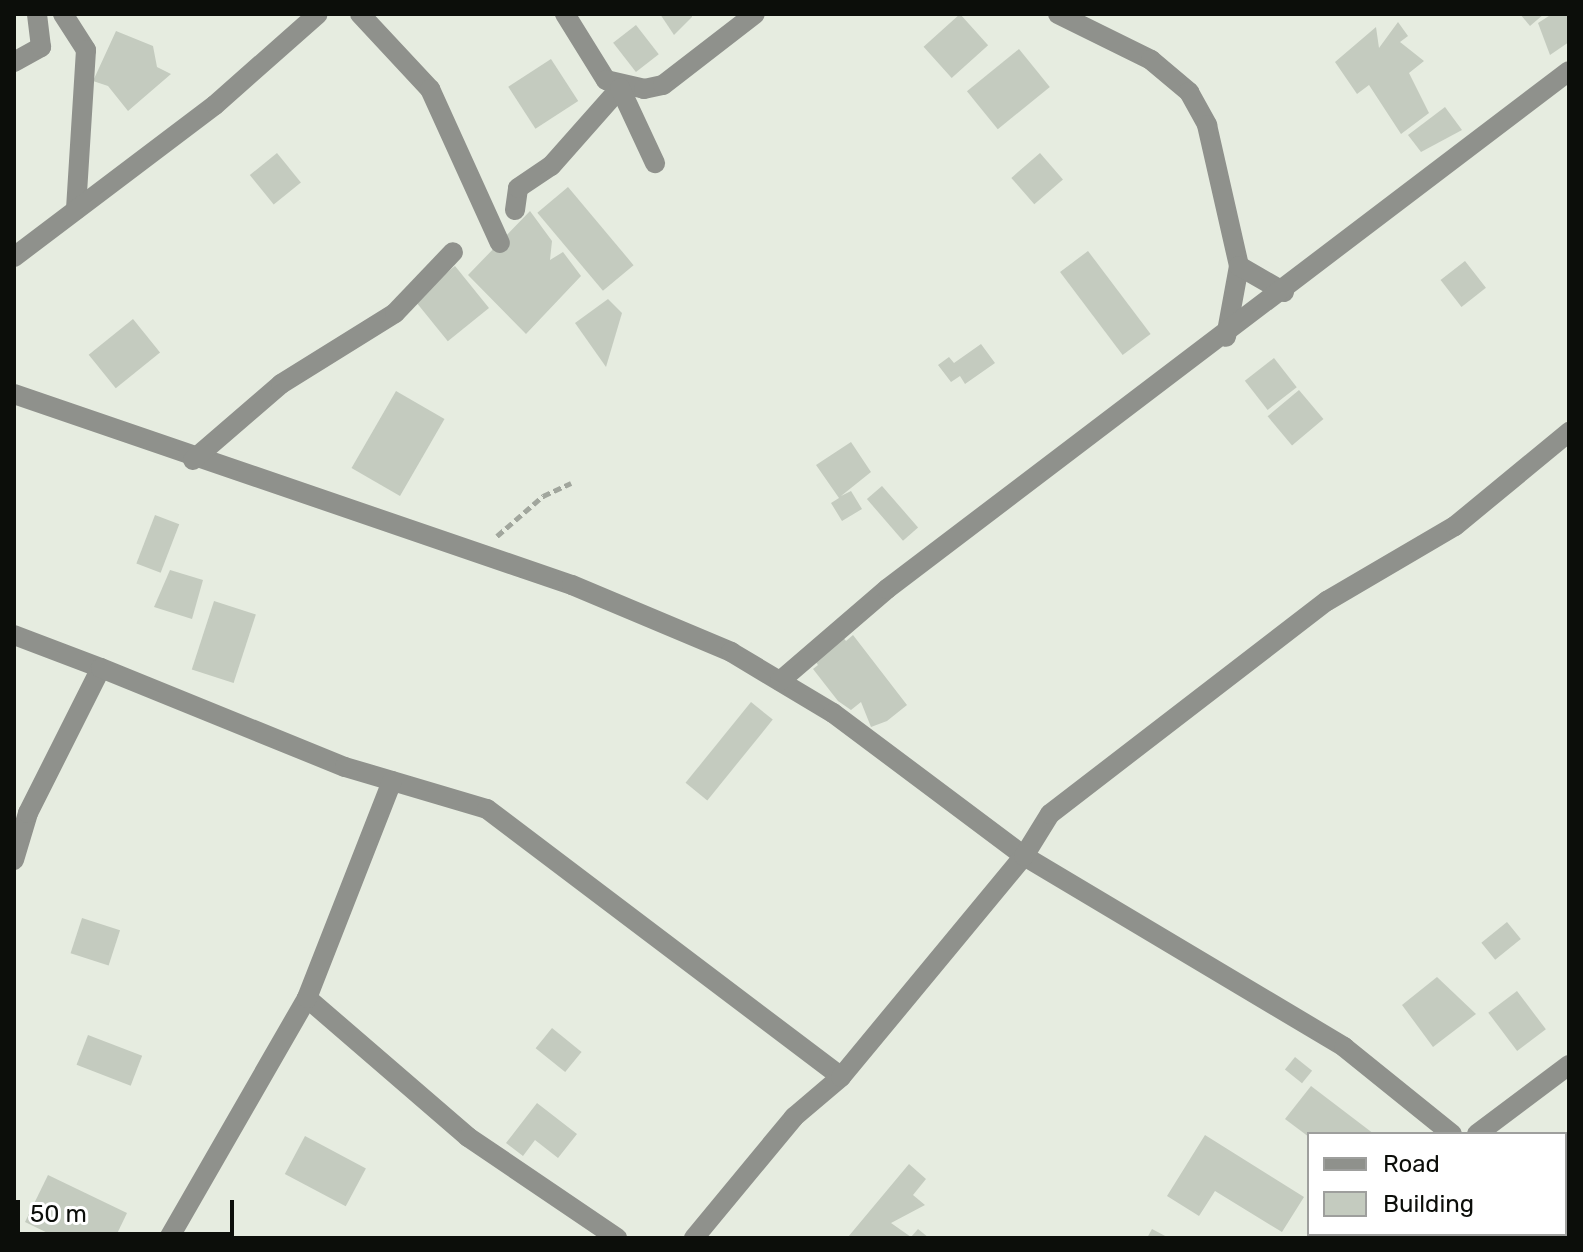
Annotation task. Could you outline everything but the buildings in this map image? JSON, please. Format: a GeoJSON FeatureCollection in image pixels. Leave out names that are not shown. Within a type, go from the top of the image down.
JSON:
{"type":"FeatureCollection","features":[{"type":"Feature","properties":{"kind":"street"},"geometry":{"type":"LineString","coordinates":[[14,62],[41,47],[37,14]]}},
{"type":"Feature","properties":{"kind":"street"},"geometry":{"type":"LineString","coordinates":[[63,14],[86,50],[76,210]]}},
{"type":"Feature","properties":{"kind":"street"},"geometry":{"type":"LineString","coordinates":[[14,257],[215,105],[318,14]]}},
{"type":"Feature","properties":{"kind":"street"},"geometry":{"type":"LineString","coordinates":[[360,14],[430,89],[500,243]]}},
{"type":"Feature","properties":{"kind":"street"},"geometry":{"type":"LineString","coordinates":[[565,14],[590,61],[620,88],[655,163]]}},
{"type":"Feature","properties":{"kind":"street"},"geometry":{"type":"LineString","coordinates":[[515,210],[518,188],[551,166],[620,88],[663,85],[755,14]]}},
{"type":"Feature","properties":{"kind":"street"},"geometry":{"type":"LineString","coordinates":[[1058,14],[1151,60],[1189,92],[1207,125],[1239,266],[1226,337]]}},
{"type":"Feature","properties":{"kind":"street"},"geometry":{"type":"LineString","coordinates":[[780,681],[887,589],[1226,337],[1569,71]]}},
{"type":"Feature","properties":{"kind":"street"},"geometry":{"type":"LineString","coordinates":[[193,460],[281,384],[395,313],[453,252]]}},
{"type":"Feature","properties":{"kind":"street"},"geometry":{"type":"LineString","coordinates":[[1239,266],[1284,292]]}},
{"type":"Feature","properties":{"kind":"street"},"geometry":{"type":"LineString","coordinates":[[14,394],[193,460],[586,591],[731,652],[780,681],[1024,856],[1344,1047],[1450,1132]]}},
{"type":"Feature","properties":{"kind":"street"},"geometry":{"type":"LineString","coordinates":[[694,1238],[794,1117],[841,1077],[1024,856],[1050,814],[1327,601],[1455,526],[1569,432]]}},
{"type":"Feature","properties":{"kind":"street"},"geometry":{"type":"LineString","coordinates":[[14,635],[392,781],[487,809],[841,1077]]}},
{"type":"Feature","properties":{"kind":"street"},"geometry":{"type":"LineString","coordinates":[[14,860],[28,813],[101,668]]}},
{"type":"Feature","properties":{"kind":"street"},"geometry":{"type":"LineString","coordinates":[[169,1238],[307,998],[392,781]]}},
{"type":"Feature","properties":{"kind":"street"},"geometry":{"type":"LineString","coordinates":[[307,998],[468,1137],[617,1238]]}},
{"type":"Feature","properties":{"kind":"street"},"geometry":{"type":"LineString","coordinates":[[1480,1132],[1569,1065]]}},
{"type":"Feature","properties":{"kind":"path"},"geometry":{"type":"LineString","coordinates":[[475,555],[543,496],[571,483]]}}]}
